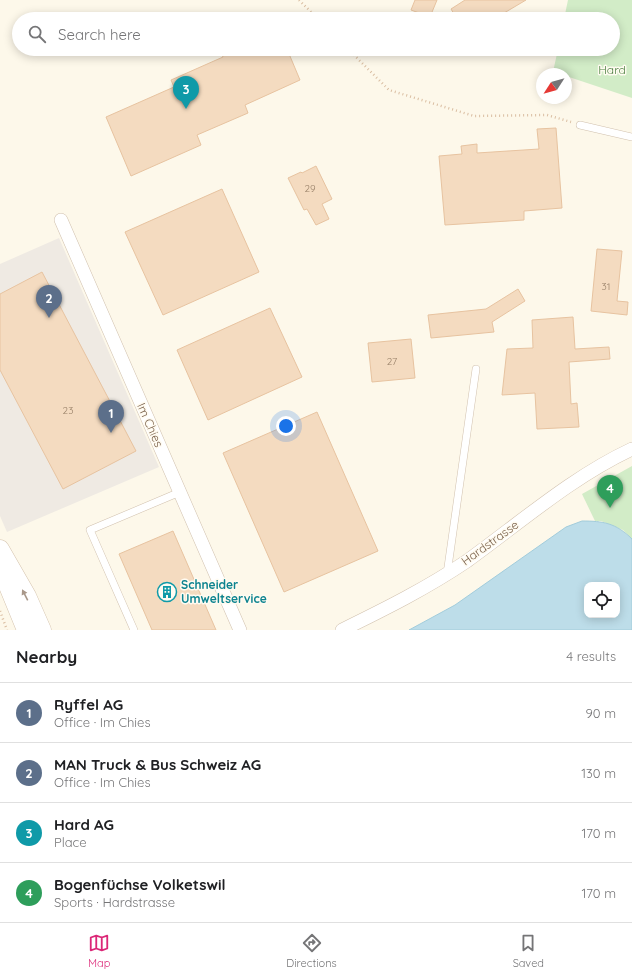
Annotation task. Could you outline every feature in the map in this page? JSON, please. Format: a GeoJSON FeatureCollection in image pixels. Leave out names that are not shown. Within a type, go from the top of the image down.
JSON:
{"type":"FeatureCollection","features":[{"type":"Feature","properties":{"kind":"main road"},"geometry":{"type":"LineString","coordinates":[[0,549],[27,596],[42,630]]}},
{"type":"Feature","properties":{"kind":"main road"},"geometry":{"type":"LineString","coordinates":[[0,559],[8,586],[26,630]]}},
{"type":"Feature","properties":{"kind":"street","name":"Im Chies"},"geometry":{"type":"LineString","coordinates":[[61,220],[240,630]]}},
{"type":"Feature","properties":{"kind":"street","name":"Hardstrasse"},"geometry":{"type":"LineString","coordinates":[[342,630],[415,594],[447,574],[577,480],[613,458],[632,449]]}},
{"type":"Feature","properties":{"kind":"lane"},"geometry":{"type":"LineString","coordinates":[[580,125],[632,137]]}},
{"type":"Feature","properties":{"kind":"lane"},"geometry":{"type":"LineString","coordinates":[[447,574],[476,369]]}},
{"type":"Feature","properties":{"kind":"lane"},"geometry":{"type":"LineString","coordinates":[[134,630],[90,530],[180,492]]}},
{"type":"Feature","properties":{"kind":"path"},"geometry":{"type":"LineString","coordinates":[[299,0],[311,12]]}},
{"type":"Feature","properties":{"kind":"path"},"geometry":{"type":"LineString","coordinates":[[355,56],[389,90],[474,116],[547,115],[580,125]]}},
{"type":"Feature","properties":{"kind":"path"},"geometry":{"type":"LineString","coordinates":[[0,611],[7,630]]}},
{"type":"Feature","properties":{"kind":"shaded area"},"geometry":{"type":"Polygon","coordinates":[[[59,238],[159,467],[7,532],[0,516],[0,264],[59,238]]]}},
{"type":"Feature","properties":{"kind":"green space","name":"Hard"},"geometry":{"type":"Polygon","coordinates":[[[568,0],[632,0],[632,98],[572,78],[572,68],[554,68],[556,56],[620,56],[620,12],[565,12],[568,0]]]}},
{"type":"Feature","properties":{"kind":"green space"},"geometry":{"type":"Polygon","coordinates":[[[632,466],[632,539],[623,530],[601,521],[595,521],[582,494],[632,466]]]}},
{"type":"Feature","properties":{"kind":"water"},"geometry":{"type":"Polygon","coordinates":[[[582,521],[603,522],[615,526],[632,539],[632,630],[409,630],[455,605],[566,527],[582,521]]]}},
{"type":"Feature","properties":{"kind":"building"},"geometry":{"type":"Polygon","coordinates":[[[415,0],[437,0],[432,12],[416,12],[411,10],[415,0]]]}},
{"type":"Feature","properties":{"kind":"building"},"geometry":{"type":"Polygon","coordinates":[[[465,0],[526,0],[506,12],[453,12],[451,9],[465,0]]]}},
{"type":"Feature","properties":{"kind":"building"},"geometry":{"type":"Polygon","coordinates":[[[290,56],[300,80],[245,105],[248,113],[197,135],[201,145],[131,176],[106,117],[174,87],[171,80],[223,57],[290,56]]]}},
{"type":"Feature","properties":{"kind":"building"},"geometry":{"type":"Polygon","coordinates":[[[556,128],[562,208],[524,211],[524,220],[445,225],[439,156],[462,154],[461,146],[477,144],[477,153],[539,149],[537,129],[556,128]]]}},
{"type":"Feature","properties":{"kind":"building"},"geometry":{"type":"Polygon","coordinates":[[[316,166],[332,199],[322,204],[329,219],[316,225],[307,209],[304,210],[288,178],[316,166]]]}},
{"type":"Feature","properties":{"kind":"building"},"geometry":{"type":"Polygon","coordinates":[[[222,189],[259,272],[163,315],[125,232],[222,189]]]}},
{"type":"Feature","properties":{"kind":"building"},"geometry":{"type":"Polygon","coordinates":[[[597,249],[622,251],[617,301],[628,302],[627,315],[591,311],[597,249]]]}},
{"type":"Feature","properties":{"kind":"building"},"geometry":{"type":"Polygon","coordinates":[[[42,272],[136,451],[63,489],[0,370],[0,294],[42,272]]]}},
{"type":"Feature","properties":{"kind":"building"},"geometry":{"type":"Polygon","coordinates":[[[518,289],[525,301],[492,322],[494,332],[431,338],[428,315],[486,309],[518,289]]]}},
{"type":"Feature","properties":{"kind":"building"},"geometry":{"type":"Polygon","coordinates":[[[270,308],[302,377],[208,420],[177,350],[270,308]]]}},
{"type":"Feature","properties":{"kind":"building"},"geometry":{"type":"Polygon","coordinates":[[[573,317],[575,349],[609,347],[610,359],[569,362],[571,404],[577,403],[579,427],[537,429],[535,393],[502,395],[507,349],[533,348],[532,320],[573,317]]]}},
{"type":"Feature","properties":{"kind":"building"},"geometry":{"type":"Polygon","coordinates":[[[411,339],[415,378],[372,382],[368,343],[411,339]]]}},
{"type":"Feature","properties":{"kind":"building"},"geometry":{"type":"Polygon","coordinates":[[[317,412],[378,551],[284,592],[223,453],[317,412]]]}},
{"type":"Feature","properties":{"kind":"building","name":"Schneider Umweltservice"},"geometry":{"type":"Polygon","coordinates":[[[173,531],[216,630],[152,630],[119,554],[173,531]]]}},
{"type":"Feature","properties":{"kind":"place","name":"Hard AG"},"geometry":{"type":"Point","coordinates":[186,109]}},
{"type":"Feature","properties":{"kind":"place","name":"MAN Truck & Bus Schweiz AG"},"geometry":{"type":"Point","coordinates":[49,318]}},
{"type":"Feature","properties":{"kind":"place","name":"Ryffel AG"},"geometry":{"type":"Point","coordinates":[111,433]}},
{"type":"Feature","properties":{"kind":"place","name":"Bogenfüchse Volketswil"},"geometry":{"type":"Point","coordinates":[610,508]}},
{"type":"Feature","properties":{"kind":"place","name":"Schneider Umweltservice"},"geometry":{"type":"Point","coordinates":[167,592]}}]}
